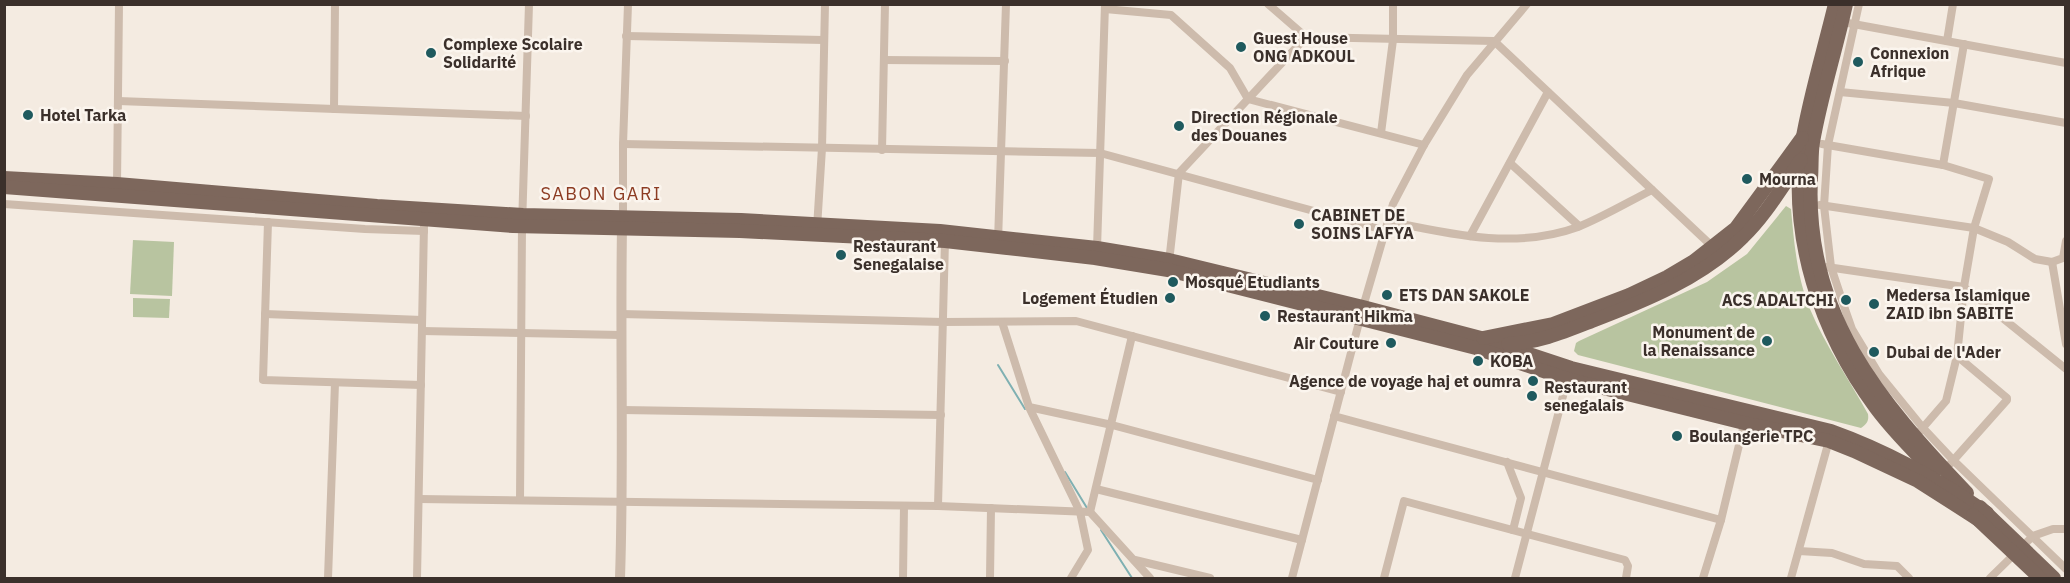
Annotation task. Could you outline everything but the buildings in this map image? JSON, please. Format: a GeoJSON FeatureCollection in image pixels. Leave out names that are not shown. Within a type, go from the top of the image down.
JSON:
{"type":"FeatureCollection","features":[{"type":"Feature","properties":{"kind":"main road"},"geometry":{"type":"LineString","coordinates":[[1835,4],[1843,22]]}},
{"type":"Feature","properties":{"kind":"main road"},"geometry":{"type":"LineString","coordinates":[[1479,343],[1546,332],[1634,305],[1672,287],[1718,251],[1744,236],[1801,160],[1843,22],[1846,4]]}},
{"type":"Feature","properties":{"kind":"main road"},"geometry":{"type":"LineString","coordinates":[[1808,139],[1815,251],[1840,329],[1865,374],[1950,465],[1983,517]]}},
{"type":"Feature","properties":{"kind":"main road"},"geometry":{"type":"LineString","coordinates":[[1718,251],[1808,139]]}},
{"type":"Feature","properties":{"kind":"main road"},"geometry":{"type":"LineString","coordinates":[[1801,160],[1811,204]]}},
{"type":"Feature","properties":{"kind":"main road"},"geometry":{"type":"LineString","coordinates":[[4,178],[44,185],[377,212],[523,220],[740,225],[1097,248],[1479,343],[1569,373],[1746,417],[1858,441],[1927,473],[1947,486]]}},
{"type":"Feature","properties":{"kind":"main road"},"geometry":{"type":"LineString","coordinates":[[4,188],[44,185]]}},
{"type":"Feature","properties":{"kind":"main road"},"geometry":{"type":"LineString","coordinates":[[377,212],[424,225],[523,220]]}},
{"type":"Feature","properties":{"kind":"main road"},"geometry":{"type":"LineString","coordinates":[[913,235],[945,242],[998,241],[1095,258],[1169,265]]}},
{"type":"Feature","properties":{"kind":"main road"},"geometry":{"type":"LineString","coordinates":[[1820,268],[1815,290],[1831,333],[1857,380],[1877,409],[1899,436],[1947,486],[1983,517],[2018,552],[2040,579]]}},
{"type":"Feature","properties":{"kind":"main road"},"geometry":{"type":"LineString","coordinates":[[1361,313],[1458,344],[1526,342],[1546,332]]}},
{"type":"Feature","properties":{"kind":"main road"},"geometry":{"type":"LineString","coordinates":[[1546,332],[1555,363]]}},
{"type":"Feature","properties":{"kind":"main road"},"geometry":{"type":"LineString","coordinates":[[1501,344],[1555,363],[1569,373]]}},
{"type":"Feature","properties":{"kind":"main road"},"geometry":{"type":"LineString","coordinates":[[1830,436],[1854,451],[1918,481],[1983,517]]}},
{"type":"Feature","properties":{"kind":"main road"},"geometry":{"type":"LineString","coordinates":[[2018,552],[2054,579]]}},
{"type":"Feature","properties":{"kind":"street"},"geometry":{"type":"LineString","coordinates":[[116,190],[120,4]]}},
{"type":"Feature","properties":{"kind":"street"},"geometry":{"type":"LineString","coordinates":[[334,109],[335,4]]}},
{"type":"Feature","properties":{"kind":"street"},"geometry":{"type":"LineString","coordinates":[[520,500],[523,220],[529,4]]}},
{"type":"Feature","properties":{"kind":"street"},"geometry":{"type":"LineString","coordinates":[[620,579],[623,502],[621,314],[623,144],[628,4]]}},
{"type":"Feature","properties":{"kind":"street"},"geometry":{"type":"LineString","coordinates":[[816,229],[822,148],[825,4]]}},
{"type":"Feature","properties":{"kind":"street"},"geometry":{"type":"LineString","coordinates":[[882,150],[885,4]]}},
{"type":"Feature","properties":{"kind":"street"},"geometry":{"type":"LineString","coordinates":[[998,241],[1006,4]]}},
{"type":"Feature","properties":{"kind":"street"},"geometry":{"type":"LineString","coordinates":[[1268,4],[1306,36],[1494,41],[1718,251]]}},
{"type":"Feature","properties":{"kind":"street"},"geometry":{"type":"LineString","coordinates":[[1381,133],[1393,40],[1393,4]]}},
{"type":"Feature","properties":{"kind":"street"},"geometry":{"type":"LineString","coordinates":[[1292,579],[1361,313],[1393,204],[1424,145],[1467,75],[1527,4]]}},
{"type":"Feature","properties":{"kind":"street"},"geometry":{"type":"LineString","coordinates":[[1859,4],[1843,22],[1840,92],[1811,204],[1974,228],[2008,242],[2035,259],[2052,262],[2063,258],[2066,241]]}},
{"type":"Feature","properties":{"kind":"street"},"geometry":{"type":"LineString","coordinates":[[1947,41],[1953,4]]}},
{"type":"Feature","properties":{"kind":"street"},"geometry":{"type":"LineString","coordinates":[[1097,248],[1105,7],[1171,15],[1230,68],[1248,99],[1424,145]]}},
{"type":"Feature","properties":{"kind":"street"},"geometry":{"type":"LineString","coordinates":[[1843,22],[2066,63]]}},
{"type":"Feature","properties":{"kind":"street"},"geometry":{"type":"LineString","coordinates":[[627,36],[824,40]]}},
{"type":"Feature","properties":{"kind":"street"},"geometry":{"type":"LineString","coordinates":[[1169,265],[1179,173],[1306,36]]}},
{"type":"Feature","properties":{"kind":"street"},"geometry":{"type":"LineString","coordinates":[[1944,165],[1964,44]]}},
{"type":"Feature","properties":{"kind":"street"},"geometry":{"type":"LineString","coordinates":[[884,60],[1005,61]]}},
{"type":"Feature","properties":{"kind":"street"},"geometry":{"type":"LineString","coordinates":[[1470,236],[1548,92]]}},
{"type":"Feature","properties":{"kind":"street"},"geometry":{"type":"LineString","coordinates":[[1840,92],[1954,103],[2066,123]]}},
{"type":"Feature","properties":{"kind":"street"},"geometry":{"type":"LineString","coordinates":[[118,101],[526,116]]}},
{"type":"Feature","properties":{"kind":"street"},"geometry":{"type":"LineString","coordinates":[[1808,139],[1828,145],[1944,165],[1989,179],[1974,228],[1964,287],[1957,356],[1946,401],[1919,432]]}},
{"type":"Feature","properties":{"kind":"street"},"geometry":{"type":"LineString","coordinates":[[623,144],[1100,153],[1385,225],[1519,240],[1562,232],[1579,226],[1652,190]]}},
{"type":"Feature","properties":{"kind":"street"},"geometry":{"type":"LineString","coordinates":[[1510,163],[1579,226]]}},
{"type":"Feature","properties":{"kind":"street"},"geometry":{"type":"LineString","coordinates":[[4,204],[365,229],[424,225],[417,579]]}},
{"type":"Feature","properties":{"kind":"street"},"geometry":{"type":"LineString","coordinates":[[268,222],[263,380],[421,385]]}},
{"type":"Feature","properties":{"kind":"street"},"geometry":{"type":"LineString","coordinates":[[938,506],[945,242]]}},
{"type":"Feature","properties":{"kind":"street"},"geometry":{"type":"LineString","coordinates":[[2052,262],[2066,344]]}},
{"type":"Feature","properties":{"kind":"street"},"geometry":{"type":"LineString","coordinates":[[1820,268],[1964,287],[2064,365]]}},
{"type":"Feature","properties":{"kind":"street"},"geometry":{"type":"LineString","coordinates":[[265,314],[422,320]]}},
{"type":"Feature","properties":{"kind":"street"},"geometry":{"type":"LineString","coordinates":[[621,314],[943,322],[1076,321],[1341,392]]}},
{"type":"Feature","properties":{"kind":"street"},"geometry":{"type":"LineString","coordinates":[[1002,322],[1029,407],[1080,512],[1088,550],[1071,579]]}},
{"type":"Feature","properties":{"kind":"street"},"geometry":{"type":"LineString","coordinates":[[422,331],[621,335]]}},
{"type":"Feature","properties":{"kind":"street"},"geometry":{"type":"LineString","coordinates":[[1090,512],[1132,336]]}},
{"type":"Feature","properties":{"kind":"street"},"geometry":{"type":"LineString","coordinates":[[1957,356],[2007,400],[1950,465],[2033,536],[2066,569]]}},
{"type":"Feature","properties":{"kind":"street"},"geometry":{"type":"LineString","coordinates":[[1515,579],[1569,373]]}},
{"type":"Feature","properties":{"kind":"street"},"geometry":{"type":"LineString","coordinates":[[328,579],[335,383]]}},
{"type":"Feature","properties":{"kind":"street"},"geometry":{"type":"LineString","coordinates":[[1029,407],[1112,425],[1318,480]]}},
{"type":"Feature","properties":{"kind":"street"},"geometry":{"type":"LineString","coordinates":[[622,410],[940,416]]}},
{"type":"Feature","properties":{"kind":"street"},"geometry":{"type":"LineString","coordinates":[[1334,416],[1721,520]]}},
{"type":"Feature","properties":{"kind":"street"},"geometry":{"type":"LineString","coordinates":[[1703,579],[1721,520],[1746,417]]}},
{"type":"Feature","properties":{"kind":"street"},"geometry":{"type":"LineString","coordinates":[[1791,579],[1830,436]]}},
{"type":"Feature","properties":{"kind":"street"},"geometry":{"type":"LineString","coordinates":[[1507,462],[1521,498],[1513,530]]}},
{"type":"Feature","properties":{"kind":"street"},"geometry":{"type":"LineString","coordinates":[[1096,489],[1302,540]]}},
{"type":"Feature","properties":{"kind":"street"},"geometry":{"type":"LineString","coordinates":[[1521,498],[1536,502]]}},
{"type":"Feature","properties":{"kind":"street"},"geometry":{"type":"LineString","coordinates":[[419,499],[938,506],[1090,512],[1150,579]]}},
{"type":"Feature","properties":{"kind":"street"},"geometry":{"type":"LineString","coordinates":[[1384,579],[1404,501],[1625,560],[1628,566],[1626,579]]}},
{"type":"Feature","properties":{"kind":"street"},"geometry":{"type":"LineString","coordinates":[[903,579],[904,506]]}},
{"type":"Feature","properties":{"kind":"street"},"geometry":{"type":"LineString","coordinates":[[990,579],[991,508]]}},
{"type":"Feature","properties":{"kind":"street"},"geometry":{"type":"LineString","coordinates":[[1990,579],[2033,536],[2053,529],[2066,529]]}},
{"type":"Feature","properties":{"kind":"street"},"geometry":{"type":"LineString","coordinates":[[1799,551],[1832,553],[1864,564],[1897,566],[1909,579]]}},
{"type":"Feature","properties":{"kind":"street"},"geometry":{"type":"LineString","coordinates":[[1133,560],[1210,579]]}},
{"type":"Feature","properties":{"kind":"green space"},"geometry":{"type":"Polygon","coordinates":[[[1786,206],[1791,209],[1799,272],[1810,309],[1830,349],[1868,414],[1867,422],[1861,428],[1578,355],[1574,351],[1579,341],[1707,282],[1747,254],[1786,206]]]}},
{"type":"Feature","properties":{"kind":"green space"},"geometry":{"type":"Polygon","coordinates":[[[133,240],[174,242],[172,296],[130,294],[133,240]]]}},
{"type":"Feature","properties":{"kind":"green space"},"geometry":{"type":"Polygon","coordinates":[[[133,298],[170,299],[169,318],[133,317],[133,298]]]}},
{"type":"Feature","properties":{"kind":"waterway"},"geometry":{"type":"LineString","coordinates":[[998,365],[1025,409]]}},
{"type":"Feature","properties":{"kind":"waterway"},"geometry":{"type":"LineString","coordinates":[[1065,472],[1087,508]]}},
{"type":"Feature","properties":{"kind":"waterway"},"geometry":{"type":"LineString","coordinates":[[1101,530],[1132,578]]}},
{"type":"Feature","properties":{"kind":"place","name":"Guest House ONG ADKOUL"},"geometry":{"type":"Point","coordinates":[1241,47]}},
{"type":"Feature","properties":{"kind":"place","name":"Complexe Scolaire Solidarité"},"geometry":{"type":"Point","coordinates":[431,53]}},
{"type":"Feature","properties":{"kind":"place","name":"Connexion Afrique"},"geometry":{"type":"Point","coordinates":[1858,62]}},
{"type":"Feature","properties":{"kind":"place","name":"Hotel Tarka"},"geometry":{"type":"Point","coordinates":[28,115]}},
{"type":"Feature","properties":{"kind":"place","name":"Direction Régionale des Douanes"},"geometry":{"type":"Point","coordinates":[1179,126]}},
{"type":"Feature","properties":{"kind":"place","name":"Mourna"},"geometry":{"type":"Point","coordinates":[1747,179]}},
{"type":"Feature","properties":{"kind":"place","name":"CABINET DE SOINS LAFYA"},"geometry":{"type":"Point","coordinates":[1299,224]}},
{"type":"Feature","properties":{"kind":"place","name":"Restaurant Senegalaise"},"geometry":{"type":"Point","coordinates":[841,255]}},
{"type":"Feature","properties":{"kind":"place","name":"Mosqué Etudiants"},"geometry":{"type":"Point","coordinates":[1173,282]}},
{"type":"Feature","properties":{"kind":"place","name":"ETS DAN SAKOLE"},"geometry":{"type":"Point","coordinates":[1387,295]}},
{"type":"Feature","properties":{"kind":"place","name":"Logement Étudien"},"geometry":{"type":"Point","coordinates":[1170,298]}},
{"type":"Feature","properties":{"kind":"place","name":"ACS ADALTCHI"},"geometry":{"type":"Point","coordinates":[1846,300]}},
{"type":"Feature","properties":{"kind":"place","name":"Medersa Islamique ZAID ibn SABITE"},"geometry":{"type":"Point","coordinates":[1874,304]}},
{"type":"Feature","properties":{"kind":"place","name":"Restaurant Hikma"},"geometry":{"type":"Point","coordinates":[1265,316]}},
{"type":"Feature","properties":{"kind":"place","name":"Monument de la Renaissance"},"geometry":{"type":"Point","coordinates":[1767,341]}},
{"type":"Feature","properties":{"kind":"place","name":"Air Couture"},"geometry":{"type":"Point","coordinates":[1391,343]}},
{"type":"Feature","properties":{"kind":"place","name":"Dubai de l'Ader"},"geometry":{"type":"Point","coordinates":[1874,352]}},
{"type":"Feature","properties":{"kind":"place","name":"KOBA"},"geometry":{"type":"Point","coordinates":[1478,361]}},
{"type":"Feature","properties":{"kind":"place","name":"Agence de voyage haj et oumra"},"geometry":{"type":"Point","coordinates":[1533,381]}},
{"type":"Feature","properties":{"kind":"place","name":"Restaurant senegalais"},"geometry":{"type":"Point","coordinates":[1532,396]}},
{"type":"Feature","properties":{"kind":"place","name":"Boulangerie TPC"},"geometry":{"type":"Point","coordinates":[1677,436]}},
{"type":"Feature","properties":{"kind":"district","name":"SABON GARI"},"geometry":{"type":"Point","coordinates":[601,194]}}]}
